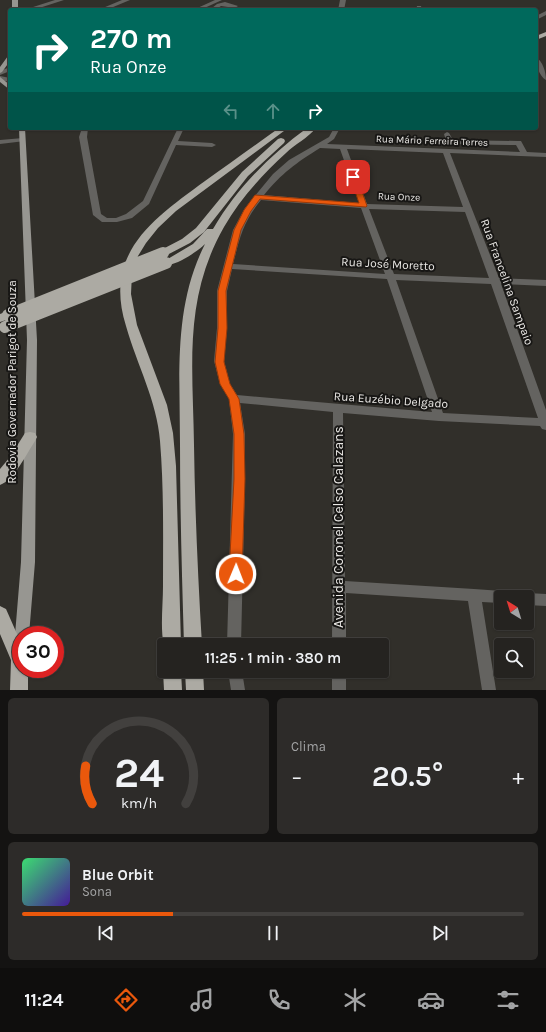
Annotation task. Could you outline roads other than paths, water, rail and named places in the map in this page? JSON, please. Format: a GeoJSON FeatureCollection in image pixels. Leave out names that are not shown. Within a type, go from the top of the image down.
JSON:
{"type":"FeatureCollection","features":[{"type":"Feature","properties":{"kind":"highway"},"geometry":{"type":"LineString","coordinates":[[172,638],[169,466],[166,433],[160,404],[131,325],[125,294],[127,273],[133,256],[141,242],[154,226],[173,209],[281,130]]}},
{"type":"Feature","properties":{"kind":"highway"},"geometry":{"type":"LineString","coordinates":[[164,258],[200,230],[245,174],[264,155],[297,130]]}},
{"type":"Feature","properties":{"kind":"highway"},"geometry":{"type":"LineString","coordinates":[[3,322],[164,258],[189,252],[200,245],[228,206],[277,155],[309,130]]}},
{"type":"Feature","properties":{"kind":"highway"},"geometry":{"type":"LineString","coordinates":[[193,638],[188,530],[185,350],[190,305],[197,277],[206,253],[217,231],[244,189]]}},
{"type":"Feature","properties":{"kind":"highway"},"geometry":{"type":"LineString","coordinates":[[0,479],[15,461],[30,437]]}},
{"type":"Feature","properties":{"kind":"highway"},"geometry":{"type":"LineString","coordinates":[[0,614],[12,647]]}},
{"type":"Feature","properties":{"kind":"highway"},"geometry":{"type":"LineString","coordinates":[[172,678],[173,690]]}},
{"type":"Feature","properties":{"kind":"highway"},"geometry":{"type":"LineString","coordinates":[[194,678],[195,690]]}},
{"type":"Feature","properties":{"kind":"main road"},"geometry":{"type":"LineString","coordinates":[[0,72],[8,60]]}},
{"type":"Feature","properties":{"kind":"main road"},"geometry":{"type":"LineString","coordinates":[[0,79],[8,86]]}},
{"type":"Feature","properties":{"kind":"main road","name":"Rodovia Governador Parigot de Souza"},"geometry":{"type":"LineString","coordinates":[[22,130],[32,340],[28,562],[23,626]]}},
{"type":"Feature","properties":{"kind":"street"},"geometry":{"type":"LineString","coordinates":[[36,8],[61,0]]}},
{"type":"Feature","properties":{"kind":"street"},"geometry":{"type":"LineString","coordinates":[[106,8],[128,0]]}},
{"type":"Feature","properties":{"kind":"street"},"geometry":{"type":"LineString","coordinates":[[218,5],[227,0]]}},
{"type":"Feature","properties":{"kind":"street"},"geometry":{"type":"LineString","coordinates":[[201,8],[208,5],[235,8],[241,1]]}},
{"type":"Feature","properties":{"kind":"street"},"geometry":{"type":"LineString","coordinates":[[546,62],[538,62],[546,78]]}},
{"type":"Feature","properties":{"kind":"street"},"geometry":{"type":"LineString","coordinates":[[84,130],[83,137],[98,215],[105,220],[117,220],[129,216],[146,202],[180,130]]}},
{"type":"Feature","properties":{"kind":"street"},"geometry":{"type":"LineString","coordinates":[[234,638],[239,434],[234,399],[225,384],[219,362],[222,328],[222,291],[237,230],[248,210],[276,176],[292,162],[332,138],[336,130]]}},
{"type":"Feature","properties":{"kind":"street"},"geometry":{"type":"LineString","coordinates":[[447,134],[450,142],[518,143],[525,155]]}},
{"type":"Feature","properties":{"kind":"street"},"geometry":{"type":"LineString","coordinates":[[0,142],[23,140]]}},
{"type":"Feature","properties":{"kind":"street"},"geometry":{"type":"LineString","coordinates":[[174,143],[212,145]]}},
{"type":"Feature","properties":{"kind":"street","name":"Rua Mário Ferreira Terres"},"geometry":{"type":"LineString","coordinates":[[317,146],[546,155]]}},
{"type":"Feature","properties":{"kind":"street"},"geometry":{"type":"LineString","coordinates":[[343,148],[363,206],[426,373],[439,417]]}},
{"type":"Feature","properties":{"kind":"street","name":"Rua Francelina Sampaio"},"geometry":{"type":"LineString","coordinates":[[446,152],[495,281],[546,423]]}},
{"type":"Feature","properties":{"kind":"street","name":"Rua Onze"},"geometry":{"type":"LineString","coordinates":[[258,197],[363,206],[468,210]]}},
{"type":"Feature","properties":{"kind":"street","name":"Rua José Moretto"},"geometry":{"type":"LineString","coordinates":[[228,266],[390,277],[546,283]]}},
{"type":"Feature","properties":{"kind":"street","name":"Rua Euzébio Delgado"},"geometry":{"type":"LineString","coordinates":[[234,399],[439,417],[546,423]]}},
{"type":"Feature","properties":{"kind":"street","name":"Avenida Coronel Celso Calazans"},"geometry":{"type":"LineString","coordinates":[[338,409],[338,638]]}},
{"type":"Feature","properties":{"kind":"street"},"geometry":{"type":"LineString","coordinates":[[338,587],[494,596]]}},
{"type":"Feature","properties":{"kind":"street"},"geometry":{"type":"LineString","coordinates":[[474,595],[489,690]]}},
{"type":"Feature","properties":{"kind":"street"},"geometry":{"type":"LineString","coordinates":[[534,599],[546,600]]}},
{"type":"Feature","properties":{"kind":"street"},"geometry":{"type":"LineString","coordinates":[[236,678],[238,690]]}},
{"type":"Feature","properties":{"kind":"street"},"geometry":{"type":"LineString","coordinates":[[339,678],[339,690]]}}]}
